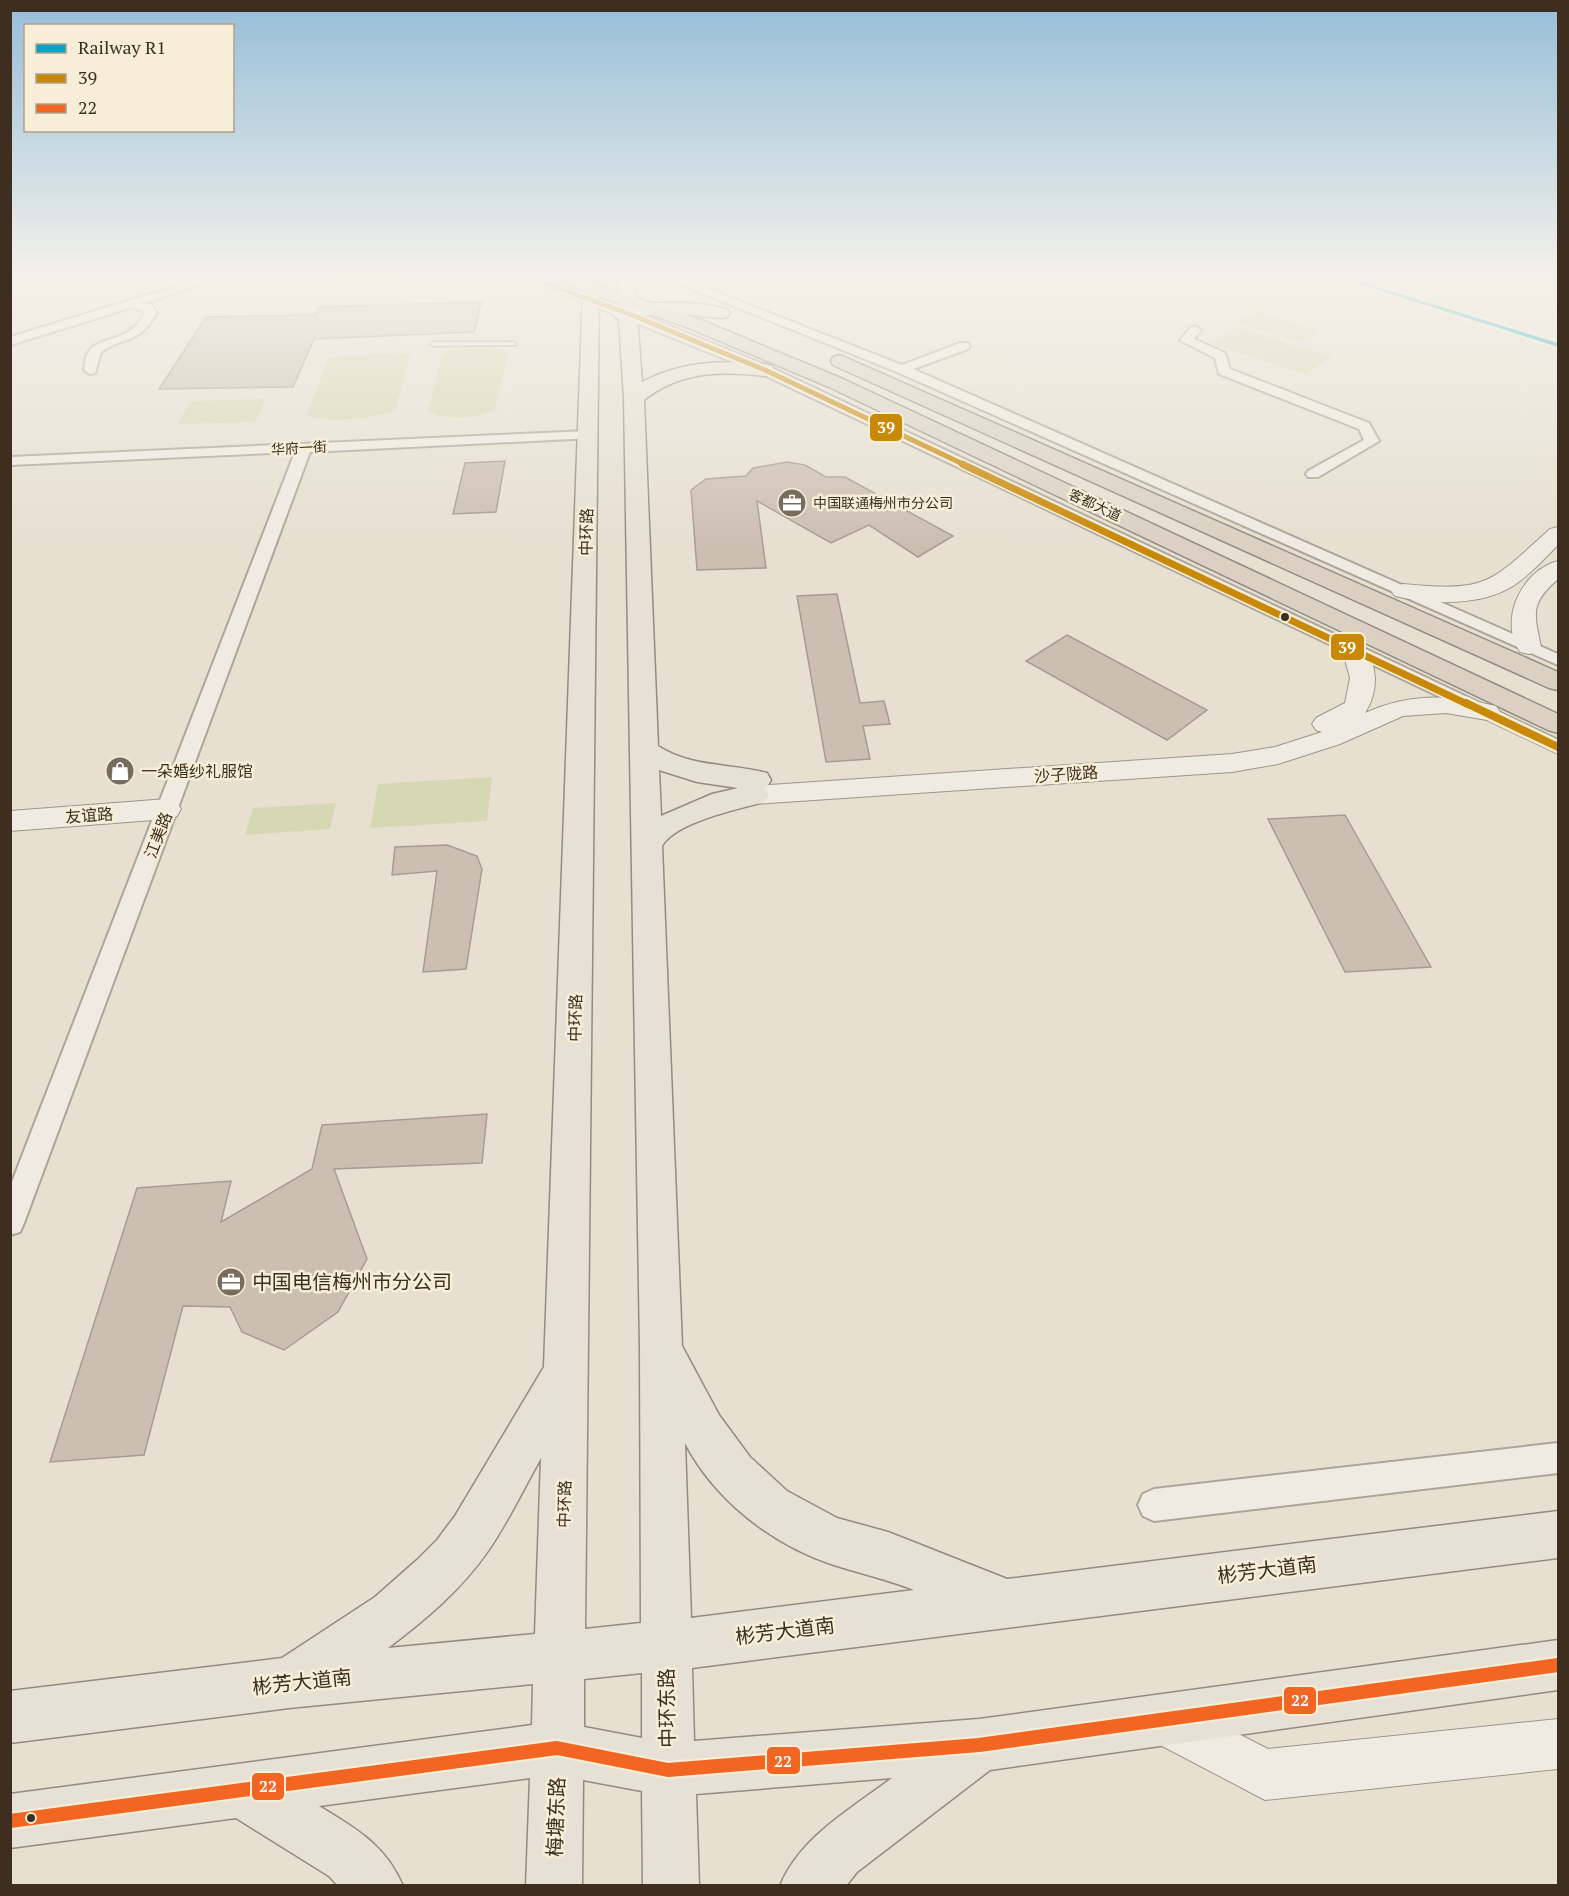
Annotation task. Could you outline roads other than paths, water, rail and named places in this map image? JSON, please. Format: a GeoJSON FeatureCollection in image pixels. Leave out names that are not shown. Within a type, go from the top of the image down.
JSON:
{"type":"FeatureCollection","features":[{"type":"Feature","properties":{"kind":"highway","name":"客都大道"},"geometry":{"type":"LineString","coordinates":[[774,365],[836,383],[1558,724]]}},
{"type":"Feature","properties":{"kind":"highway","name":"客都大道"},"geometry":{"type":"LineString","coordinates":[[849,365],[1558,682]]}},
{"type":"Feature","properties":{"kind":"highway"},"geometry":{"type":"LineString","coordinates":[[916,394],[970,399]]}},
{"type":"Feature","properties":{"kind":"highway"},"geometry":{"type":"LineString","coordinates":[[1232,536],[1302,546]]}},
{"type":"Feature","properties":{"kind":"main road","name":"中环路"},"geometry":{"type":"LineString","coordinates":[[557,1748],[590,365]]}},
{"type":"Feature","properties":{"kind":"main road"},"geometry":{"type":"LineString","coordinates":[[631,365],[634,398],[661,1348],[666,1646]]}},
{"type":"Feature","properties":{"kind":"main road"},"geometry":{"type":"LineString","coordinates":[[634,398],[647,386],[679,372],[749,365]]}},
{"type":"Feature","properties":{"kind":"main road"},"geometry":{"type":"LineString","coordinates":[[643,749],[656,759],[755,787]]}},
{"type":"Feature","properties":{"kind":"main road"},"geometry":{"type":"LineString","coordinates":[[646,847],[655,831],[682,817],[755,787]]}},
{"type":"Feature","properties":{"kind":"main road"},"geometry":{"type":"LineString","coordinates":[[661,1348],[703,1431],[734,1473],[770,1508],[830,1540],[888,1556],[1008,1603]]}},
{"type":"Feature","properties":{"kind":"main road"},"geometry":{"type":"LineString","coordinates":[[289,1683],[371,1632],[416,1597],[454,1558],[472,1533],[567,1370]]}},
{"type":"Feature","properties":{"kind":"main road","name":"彬芳大道南"},"geometry":{"type":"LineString","coordinates":[[10,1717],[289,1683],[666,1646],[1558,1534]]}},
{"type":"Feature","properties":{"kind":"main road","name":"中环东路"},"geometry":{"type":"LineString","coordinates":[[666,1646],[668,1770]]}},
{"type":"Feature","properties":{"kind":"main road"},"geometry":{"type":"LineString","coordinates":[[10,1821],[557,1748],[668,1770],[979,1744],[1558,1665]]}},
{"type":"Feature","properties":{"kind":"main road"},"geometry":{"type":"LineString","coordinates":[[808,1886],[838,1853],[979,1744]]}},
{"type":"Feature","properties":{"kind":"main road","name":"梅塘东路"},"geometry":{"type":"LineString","coordinates":[[554,1886],[557,1748]]}},
{"type":"Feature","properties":{"kind":"main road"},"geometry":{"type":"LineString","coordinates":[[668,1770],[671,1886]]}},
{"type":"Feature","properties":{"kind":"main road"},"geometry":{"type":"LineString","coordinates":[[240,1790],[349,1856],[375,1886]]}},
{"type":"Feature","properties":{"kind":"street"},"geometry":{"type":"LineString","coordinates":[[90,365],[90,370]]}},
{"type":"Feature","properties":{"kind":"street"},"geometry":{"type":"LineString","coordinates":[[773,365],[1558,747]]}},
{"type":"Feature","properties":{"kind":"street"},"geometry":{"type":"LineString","coordinates":[[892,365],[1558,660]]}},
{"type":"Feature","properties":{"kind":"street"},"geometry":{"type":"LineString","coordinates":[[902,369],[911,365]]}},
{"type":"Feature","properties":{"kind":"street"},"geometry":{"type":"LineString","coordinates":[[1223,365],[1224,371],[1364,426],[1372,441],[1313,474]]}},
{"type":"Feature","properties":{"kind":"street","name":"华府一街"},"geometry":{"type":"LineString","coordinates":[[10,461],[588,435]]}},
{"type":"Feature","properties":{"kind":"street","name":"江美路"},"geometry":{"type":"LineString","coordinates":[[10,1222],[304,448]]}},
{"type":"Feature","properties":{"kind":"street"},"geometry":{"type":"LineString","coordinates":[[1403,591],[1456,594],[1480,591],[1504,581],[1558,534]]}},
{"type":"Feature","properties":{"kind":"street"},"geometry":{"type":"LineString","coordinates":[[1529,647],[1523,605],[1530,592],[1558,568]]}},
{"type":"Feature","properties":{"kind":"street"},"geometry":{"type":"LineString","coordinates":[[1354,649],[1362,663],[1363,713]]}},
{"type":"Feature","properties":{"kind":"street","name":"沙子陇路"},"geometry":{"type":"LineString","coordinates":[[755,787],[1232,763],[1278,755],[1331,738],[1363,713],[1446,705],[1487,712]]}},
{"type":"Feature","properties":{"kind":"street","name":"友谊路"},"geometry":{"type":"LineString","coordinates":[[10,820],[164,819]]}},
{"type":"Feature","properties":{"kind":"street","name":"友谊路"},"geometry":{"type":"LineString","coordinates":[[10,839],[164,819]]}},
{"type":"Feature","properties":{"kind":"street"},"geometry":{"type":"LineString","coordinates":[[1154,1505],[1558,1458]]}},
{"type":"Feature","properties":{"kind":"street"},"geometry":{"type":"LineString","coordinates":[[1161,1720],[1265,1775],[1558,1744]]}},
{"type":"Feature","properties":{"kind":"place","name":"中国联通梅州市分公司"},"geometry":{"type":"Point","coordinates":[792,503]}},
{"type":"Feature","properties":{"kind":"place","name":"一朵婚纱礼服馆"},"geometry":{"type":"Point","coordinates":[120,771]}},
{"type":"Feature","properties":{"kind":"place","name":"中国电信梅州市分公司"},"geometry":{"type":"Point","coordinates":[231,1282]}}]}
